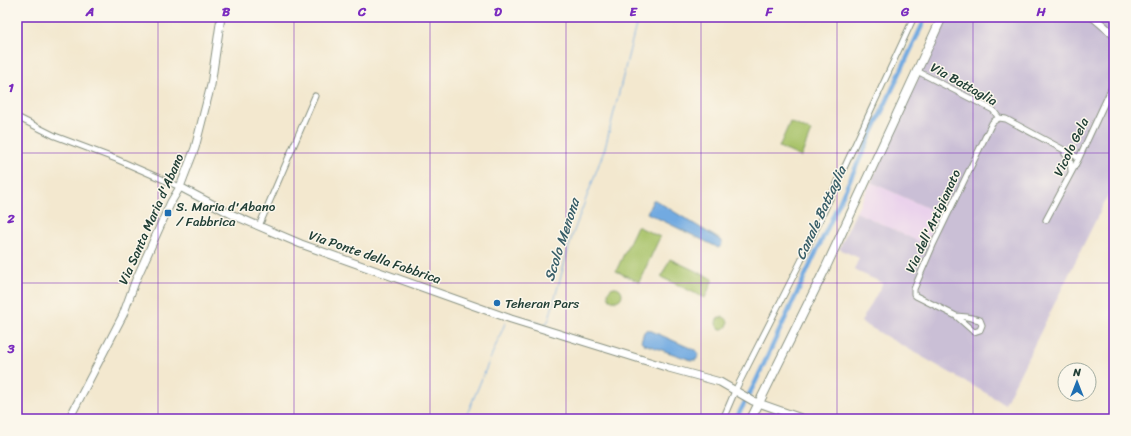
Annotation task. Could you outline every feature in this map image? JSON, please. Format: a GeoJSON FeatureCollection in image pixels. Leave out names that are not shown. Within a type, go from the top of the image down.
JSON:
{"type":"FeatureCollection","features":[{"type":"Feature","properties":{"kind":"main road"},"geometry":{"type":"LineString","coordinates":[[751,419],[756,402],[826,267],[942,17]]}},
{"type":"Feature","properties":{"kind":"street","name":"Via Santa Maria d'Abano"},"geometry":{"type":"LineString","coordinates":[[69,419],[123,315],[135,282],[171,202],[180,187],[195,148],[211,85],[220,17]]}},
{"type":"Feature","properties":{"kind":"street"},"geometry":{"type":"LineString","coordinates":[[723,419],[794,275],[914,17]]}},
{"type":"Feature","properties":{"kind":"street"},"geometry":{"type":"LineString","coordinates":[[1093,17],[1114,35]]}},
{"type":"Feature","properties":{"kind":"street","name":"Via Battaglia"},"geometry":{"type":"LineString","coordinates":[[917,71],[993,110],[999,118]]}},
{"type":"Feature","properties":{"kind":"street","name":"Vicolo Gela"},"geometry":{"type":"LineString","coordinates":[[1046,220],[1079,158],[1114,83]]}},
{"type":"Feature","properties":{"kind":"street"},"geometry":{"type":"LineString","coordinates":[[259,226],[315,96]]}},
{"type":"Feature","properties":{"kind":"street","name":"Via Ponte della Fabbrica"},"geometry":{"type":"LineString","coordinates":[[17,117],[55,136],[116,159],[180,187],[214,206],[302,244],[506,317],[669,368],[720,382],[756,402],[804,419]]}},
{"type":"Feature","properties":{"kind":"street"},"geometry":{"type":"LineString","coordinates":[[999,118],[1006,119],[1079,158]]}},
{"type":"Feature","properties":{"kind":"street","name":"Via dell'Artigianato"},"geometry":{"type":"LineString","coordinates":[[956,316],[916,296],[914,294],[914,290],[933,245],[992,123],[999,118]]}},
{"type":"Feature","properties":{"kind":"street"},"geometry":{"type":"LineString","coordinates":[[1059,148],[1070,158],[1071,172]]}},
{"type":"Feature","properties":{"kind":"street"},"geometry":{"type":"LineString","coordinates":[[956,316],[980,320],[982,325],[980,330],[974,332],[970,330],[956,316]]}},
{"type":"Feature","properties":{"kind":"shaded area"},"geometry":{"type":"Polygon","coordinates":[[[945,17],[1114,17],[1114,183],[1005,404],[861,322],[883,283],[854,270],[859,258],[839,249],[856,212],[930,247],[943,215],[871,182],[945,17]]]}},
{"type":"Feature","properties":{"kind":"shaded area"},"geometry":{"type":"Polygon","coordinates":[[[871,182],[943,215],[930,247],[856,212],[871,182]]]}},
{"type":"Feature","properties":{"kind":"green space"},"geometry":{"type":"Polygon","coordinates":[[[790,122],[811,131],[801,157],[779,147],[790,122]]]}},
{"type":"Feature","properties":{"kind":"green space"},"geometry":{"type":"Polygon","coordinates":[[[637,226],[660,237],[639,282],[616,271],[637,226]]]}},
{"type":"Feature","properties":{"kind":"green space"},"geometry":{"type":"Polygon","coordinates":[[[670,259],[713,279],[705,298],[661,277],[670,259]]]}},
{"type":"Feature","properties":{"kind":"green space"},"geometry":{"type":"Polygon","coordinates":[[[615,287],[620,289],[622,294],[620,299],[615,301],[610,299],[608,294],[610,289],[615,287]]]}},
{"type":"Feature","properties":{"kind":"green space"},"geometry":{"type":"Polygon","coordinates":[[[722,317],[726,319],[728,323],[726,327],[722,329],[718,327],[716,323],[718,319],[722,317]]]}},
{"type":"Feature","properties":{"kind":"water"},"geometry":{"type":"Polygon","coordinates":[[[653,200],[722,241],[721,246],[718,248],[647,213],[653,200]]]}},
{"type":"Feature","properties":{"kind":"water"},"geometry":{"type":"Polygon","coordinates":[[[647,329],[697,351],[699,355],[696,360],[691,360],[644,344],[641,341],[644,332],[647,329]]]}},
{"type":"Feature","properties":{"kind":"waterway","name":"Scolo Menona"},"geometry":{"type":"LineString","coordinates":[[633,17],[636,24]]}},
{"type":"Feature","properties":{"kind":"waterway","name":"Scolo Menona"},"geometry":{"type":"LineString","coordinates":[[509,315],[542,324],[547,323],[549,319],[572,236],[605,148],[638,17]]}},
{"type":"Feature","properties":{"kind":"waterway","name":"Canale Battaglia"},"geometry":{"type":"LineString","coordinates":[[736,419],[755,383],[926,17]]}},
{"type":"Feature","properties":{"kind":"waterway","name":"Scolo Menona"},"geometry":{"type":"LineString","coordinates":[[465,419],[506,321]]}},
{"type":"Feature","properties":{"kind":"place","name":"S. Maria d'Abano / Fabbrica"},"geometry":{"type":"Point","coordinates":[168,213]}},
{"type":"Feature","properties":{"kind":"place","name":"Teheran Pars"},"geometry":{"type":"Point","coordinates":[497,303]}}]}
